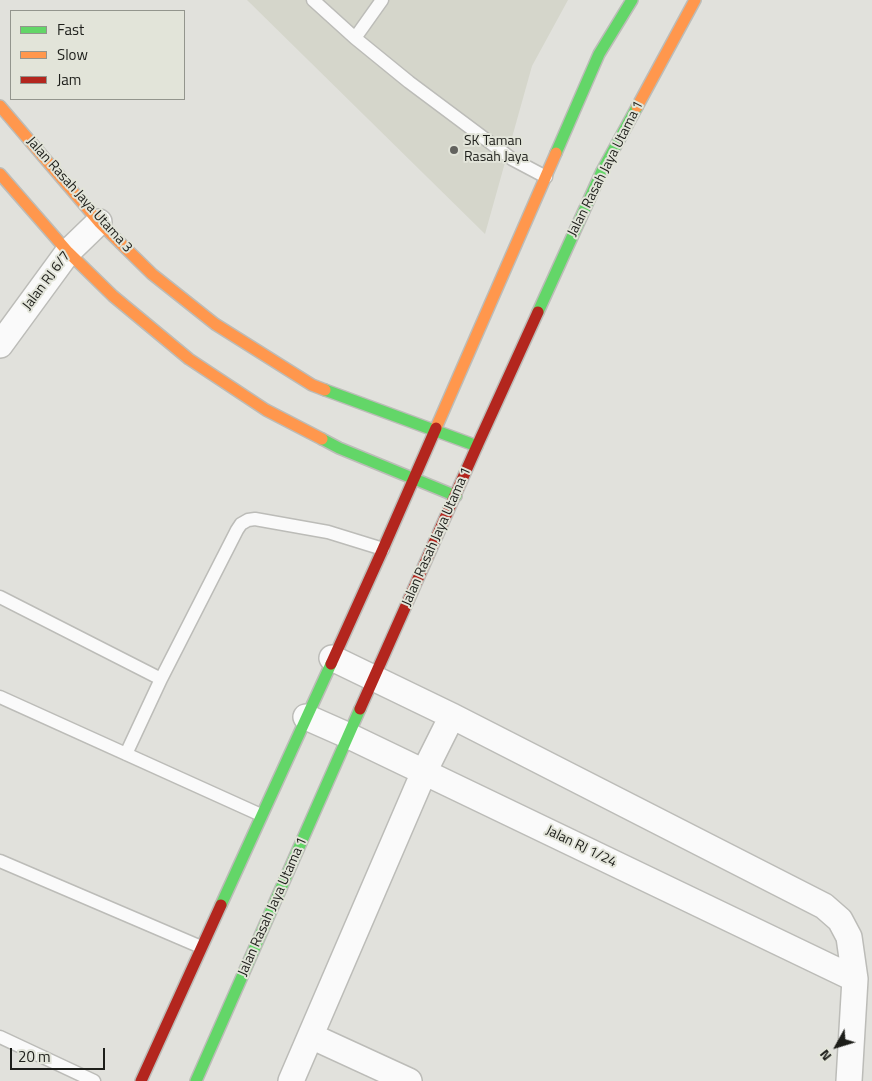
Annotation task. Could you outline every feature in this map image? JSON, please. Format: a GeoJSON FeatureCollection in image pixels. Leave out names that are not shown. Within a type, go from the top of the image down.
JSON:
{"type":"FeatureCollection","features":[{"type":"Feature","properties":{"kind":"street"},"geometry":{"type":"LineString","coordinates":[[141,1081],[383,549],[600,54],[632,0]]}},
{"type":"Feature","properties":{"kind":"street","name":"Jalan Rasah Jaya Utama 1"},"geometry":{"type":"LineString","coordinates":[[196,1081],[477,446],[602,171],[695,0]]}},
{"type":"Feature","properties":{"kind":"street","name":"Jalan Rasah Jaya Utama 3"},"geometry":{"type":"LineString","coordinates":[[0,106],[99,222],[152,274],[215,324],[312,385],[477,446]]}},
{"type":"Feature","properties":{"kind":"street"},"geometry":{"type":"LineString","coordinates":[[0,174],[68,252],[113,296],[188,358],[266,410],[339,448],[456,496]]}},
{"type":"Feature","properties":{"kind":"street","name":"Jalan RJ 6/7"},"geometry":{"type":"LineString","coordinates":[[0,345],[68,252],[99,222]]}},
{"type":"Feature","properties":{"kind":"street"},"geometry":{"type":"LineString","coordinates":[[332,658],[452,716],[824,906],[840,920],[849,937],[855,979],[849,1081]]}},
{"type":"Feature","properties":{"kind":"street"},"geometry":{"type":"LineString","coordinates":[[291,1081],[424,772],[452,716]]}},
{"type":"Feature","properties":{"kind":"street","name":"Jalan RJ 1/24"},"geometry":{"type":"LineString","coordinates":[[306,717],[855,979]]}},
{"type":"Feature","properties":{"kind":"street"},"geometry":{"type":"LineString","coordinates":[[311,1036],[409,1081]]}},
{"type":"Feature","properties":{"kind":"lane"},"geometry":{"type":"LineString","coordinates":[[313,0],[355,38],[409,82],[512,159],[546,177]]}},
{"type":"Feature","properties":{"kind":"lane"},"geometry":{"type":"LineString","coordinates":[[355,38],[382,0]]}},
{"type":"Feature","properties":{"kind":"lane"},"geometry":{"type":"LineString","coordinates":[[126,754],[161,679],[241,524],[255,519],[328,532],[383,549]]}},
{"type":"Feature","properties":{"kind":"lane"},"geometry":{"type":"LineString","coordinates":[[0,597],[161,679]]}},
{"type":"Feature","properties":{"kind":"lane"},"geometry":{"type":"LineString","coordinates":[[0,697],[261,815]]}},
{"type":"Feature","properties":{"kind":"lane"},"geometry":{"type":"LineString","coordinates":[[0,862],[201,947]]}},
{"type":"Feature","properties":{"kind":"lane"},"geometry":{"type":"LineString","coordinates":[[0,1037],[94,1081]]}},
{"type":"Feature","properties":{"kind":"shaded area","name":"SK Taman Rasah Jaya"},"geometry":{"type":"Polygon","coordinates":[[[247,0],[568,0],[532,66],[485,234],[247,0]]]}},
{"type":"Feature","properties":{"kind":"traffic: fast"},"geometry":{"type":"LineString","coordinates":[[556,153],[599,54],[632,0]]}},
{"type":"Feature","properties":{"kind":"traffic: fast"},"geometry":{"type":"LineString","coordinates":[[538,312],[602,171],[637,107]]}},
{"type":"Feature","properties":{"kind":"traffic: fast"},"geometry":{"type":"LineString","coordinates":[[325,390],[477,446]]}},
{"type":"Feature","properties":{"kind":"traffic: fast"},"geometry":{"type":"LineString","coordinates":[[322,439],[339,448],[456,496]]}},
{"type":"Feature","properties":{"kind":"traffic: fast"},"geometry":{"type":"LineString","coordinates":[[221,905],[331,664]]}},
{"type":"Feature","properties":{"kind":"traffic: fast"},"geometry":{"type":"LineString","coordinates":[[196,1081],[360,709]]}},
{"type":"Feature","properties":{"kind":"traffic: slow"},"geometry":{"type":"LineString","coordinates":[[637,107],[695,0]]}},
{"type":"Feature","properties":{"kind":"traffic: slow"},"geometry":{"type":"LineString","coordinates":[[0,106],[99,222],[152,274],[215,324],[312,385],[325,390]]}},
{"type":"Feature","properties":{"kind":"traffic: slow"},"geometry":{"type":"LineString","coordinates":[[436,428],[556,153]]}},
{"type":"Feature","properties":{"kind":"traffic: slow"},"geometry":{"type":"LineString","coordinates":[[0,174],[68,252],[113,296],[189,359],[266,410],[322,439]]}},
{"type":"Feature","properties":{"kind":"traffic: jam"},"geometry":{"type":"LineString","coordinates":[[360,709],[538,312]]}},
{"type":"Feature","properties":{"kind":"traffic: jam"},"geometry":{"type":"LineString","coordinates":[[331,664],[436,428]]}},
{"type":"Feature","properties":{"kind":"traffic: jam"},"geometry":{"type":"LineString","coordinates":[[141,1081],[221,905]]}},
{"type":"Feature","properties":{"kind":"place","name":"SK Taman Rasah Jaya"},"geometry":{"type":"Point","coordinates":[454,150]}}]}
